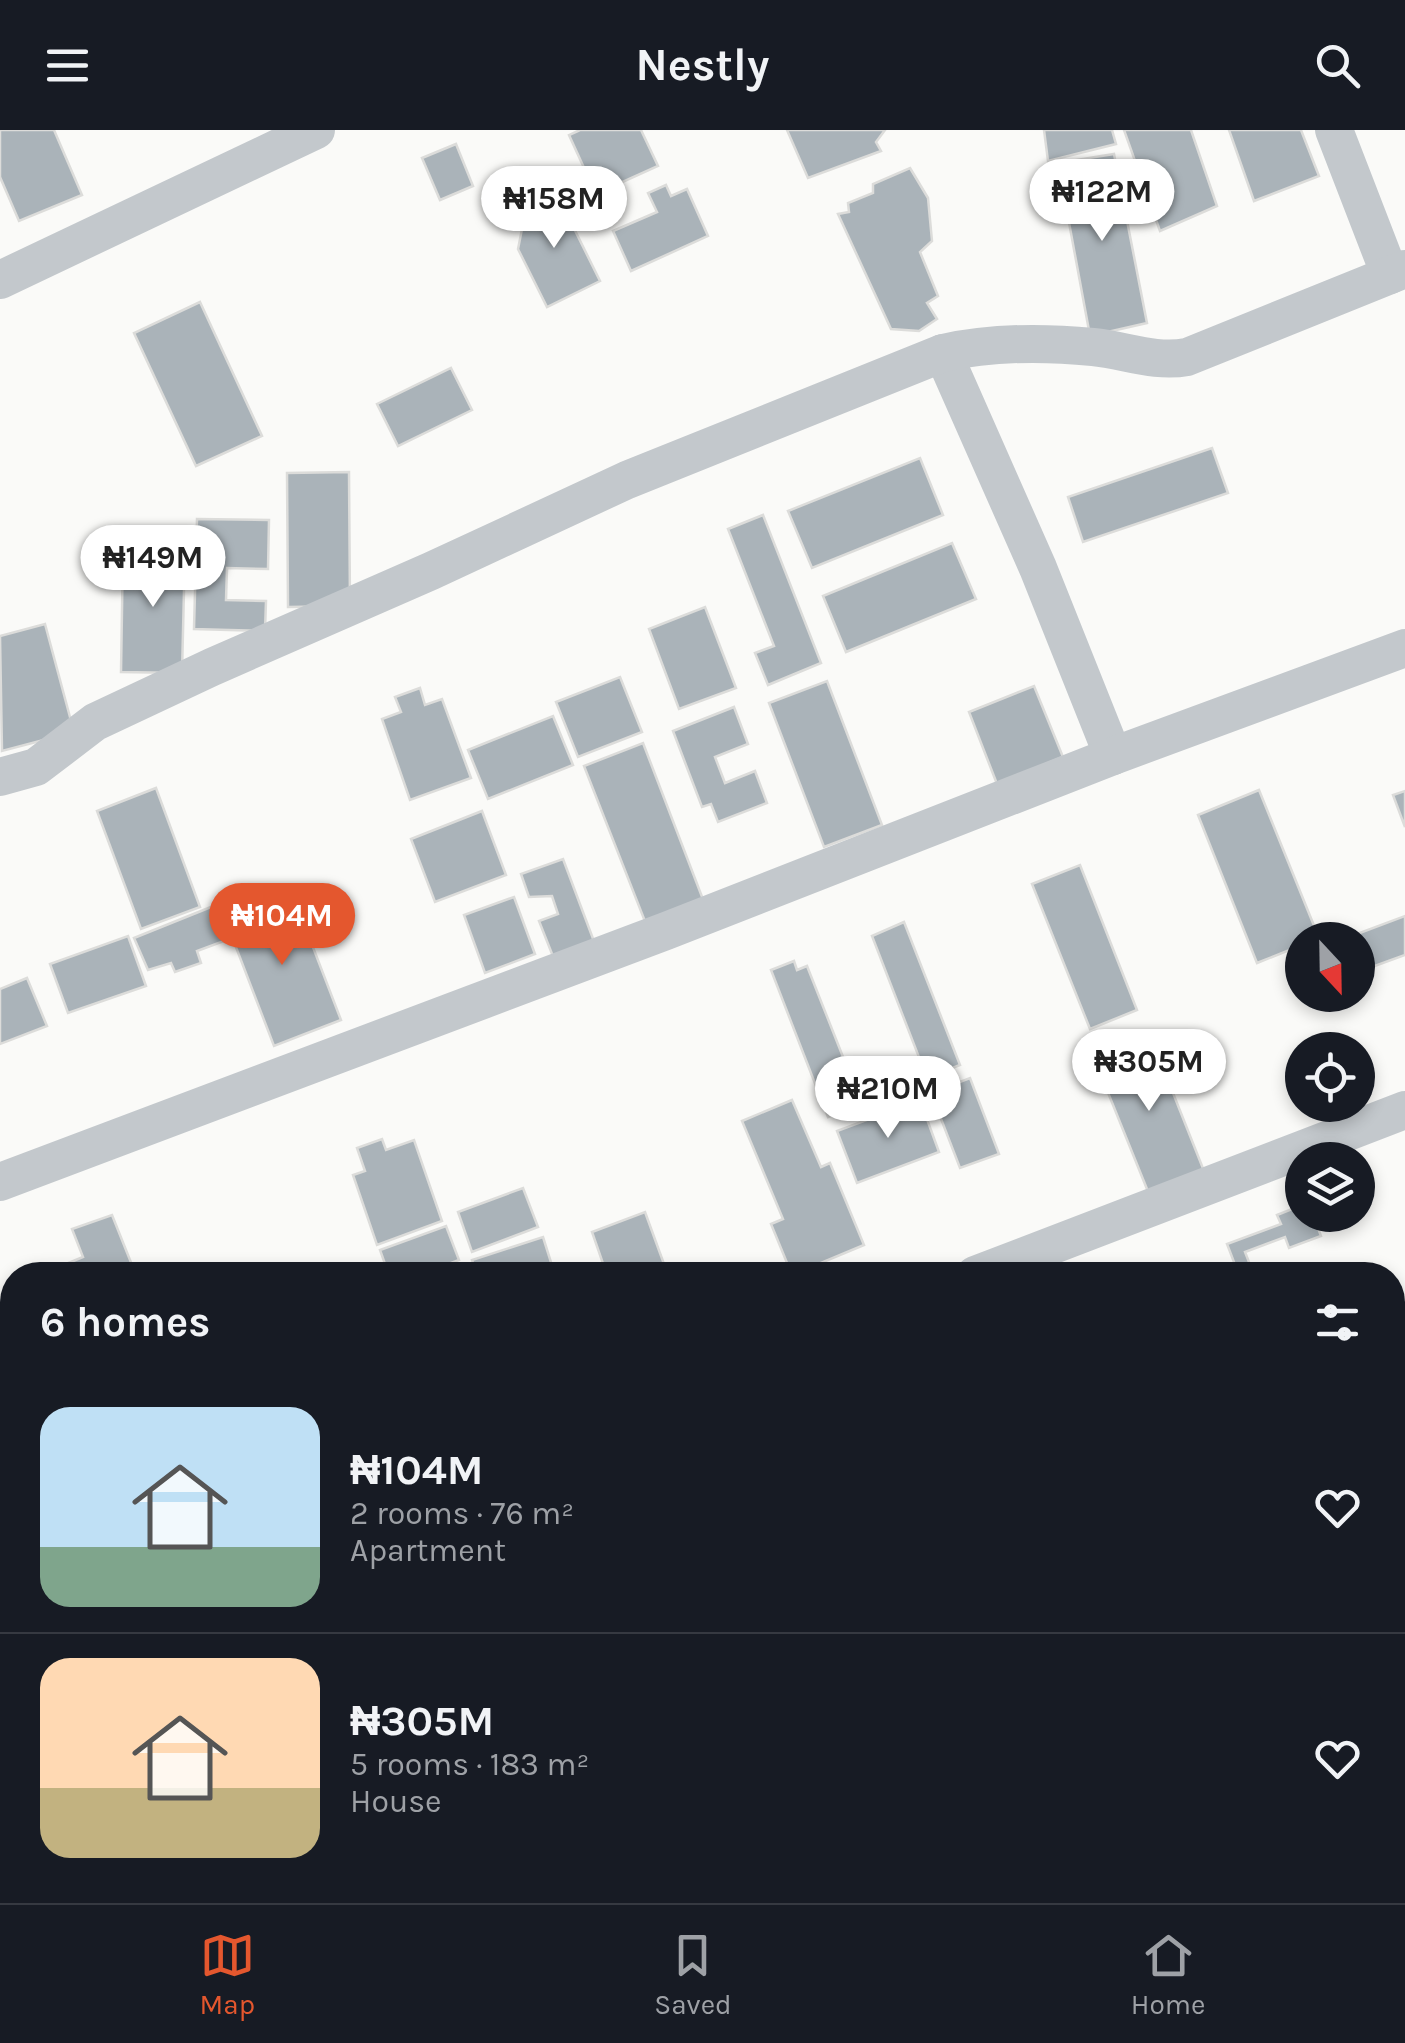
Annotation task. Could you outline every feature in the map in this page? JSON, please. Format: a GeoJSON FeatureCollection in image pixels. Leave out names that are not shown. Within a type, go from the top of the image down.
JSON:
{"type":"FeatureCollection","features":[{"type":"Feature","properties":{"kind":"street"},"geometry":{"type":"LineString","coordinates":[[0,280],[316,130]]}},
{"type":"Feature","properties":{"kind":"street"},"geometry":{"type":"LineString","coordinates":[[0,776],[36,767],[95,722],[627,480],[942,352],[984,344],[1095,347],[1165,361],[1398,272],[1334,130]]}},
{"type":"Feature","properties":{"kind":"street"},"geometry":{"type":"LineString","coordinates":[[942,352],[1038,568],[1113,756]]}},
{"type":"Feature","properties":{"kind":"street"},"geometry":{"type":"LineString","coordinates":[[0,1182],[1405,648]]}},
{"type":"Feature","properties":{"kind":"street"},"geometry":{"type":"LineString","coordinates":[[1009,1262],[1405,1110]]}},
{"type":"Feature","properties":{"kind":"building"},"geometry":{"type":"Polygon","coordinates":[[[0,130],[54,130],[82,195],[19,221],[0,177],[0,130]]]}},
{"type":"Feature","properties":{"kind":"building"},"geometry":{"type":"Polygon","coordinates":[[[580,130],[641,130],[658,166],[596,194],[569,135],[580,130]]]}},
{"type":"Feature","properties":{"kind":"building"},"geometry":{"type":"Polygon","coordinates":[[[787,130],[885,130],[876,142],[881,151],[808,178],[787,130]]]}},
{"type":"Feature","properties":{"kind":"building"},"geometry":{"type":"Polygon","coordinates":[[[1044,130],[1112,130],[1116,144],[1048,161],[1044,130]]]}},
{"type":"Feature","properties":{"kind":"building"},"geometry":{"type":"Polygon","coordinates":[[[1124,130],[1191,130],[1217,206],[1160,231],[1124,130]]]}},
{"type":"Feature","properties":{"kind":"building"},"geometry":{"type":"Polygon","coordinates":[[[1229,130],[1301,130],[1319,176],[1254,201],[1229,130]]]}},
{"type":"Feature","properties":{"kind":"building"},"geometry":{"type":"Polygon","coordinates":[[[456,144],[473,186],[440,200],[422,158],[456,144]]]}},
{"type":"Feature","properties":{"kind":"building"},"geometry":{"type":"Polygon","coordinates":[[[1114,154],[1147,323],[1090,336],[1058,163],[1114,154]]]}},
{"type":"Feature","properties":{"kind":"building"},"geometry":{"type":"Polygon","coordinates":[[[910,168],[928,198],[932,241],[920,252],[938,296],[927,303],[937,319],[919,331],[891,329],[838,214],[849,212],[848,203],[873,193],[873,184],[910,168]]]}},
{"type":"Feature","properties":{"kind":"building"},"geometry":{"type":"Polygon","coordinates":[[[666,185],[671,196],[687,189],[708,236],[631,271],[613,231],[657,212],[648,193],[666,185]]]}},
{"type":"Feature","properties":{"kind":"building"},"geometry":{"type":"Polygon","coordinates":[[[555,190],[600,281],[547,307],[518,249],[527,204],[555,190]]]}},
{"type":"Feature","properties":{"kind":"building"},"geometry":{"type":"Polygon","coordinates":[[[200,302],[262,436],[196,466],[134,333],[200,302]]]}},
{"type":"Feature","properties":{"kind":"building"},"geometry":{"type":"Polygon","coordinates":[[[451,368],[472,410],[398,446],[377,404],[451,368]]]}},
{"type":"Feature","properties":{"kind":"building"},"geometry":{"type":"Polygon","coordinates":[[[1212,448],[1228,493],[1083,542],[1068,497],[1212,448]]]}},
{"type":"Feature","properties":{"kind":"building"},"geometry":{"type":"Polygon","coordinates":[[[920,458],[943,515],[812,568],[788,511],[920,458]]]}},
{"type":"Feature","properties":{"kind":"building"},"geometry":{"type":"Polygon","coordinates":[[[349,472],[350,606],[288,607],[287,473],[349,472]]]}},
{"type":"Feature","properties":{"kind":"building"},"geometry":{"type":"Polygon","coordinates":[[[763,515],[821,663],[768,685],[755,653],[774,646],[728,529],[763,515]]]}},
{"type":"Feature","properties":{"kind":"building"},"geometry":{"type":"Polygon","coordinates":[[[197,519],[269,520],[268,569],[227,568],[226,600],[266,601],[265,631],[194,629],[197,519]]]}},
{"type":"Feature","properties":{"kind":"building"},"geometry":{"type":"Polygon","coordinates":[[[952,543],[976,599],[846,652],[823,596],[952,543]]]}},
{"type":"Feature","properties":{"kind":"building"},"geometry":{"type":"Polygon","coordinates":[[[123,548],[185,549],[182,673],[121,672],[123,548]]]}},
{"type":"Feature","properties":{"kind":"building"},"geometry":{"type":"Polygon","coordinates":[[[705,607],[736,688],[679,709],[649,629],[705,607]]]}},
{"type":"Feature","properties":{"kind":"building"},"geometry":{"type":"Polygon","coordinates":[[[45,624],[74,732],[2,751],[0,636],[45,624]]]}},
{"type":"Feature","properties":{"kind":"building"},"geometry":{"type":"Polygon","coordinates":[[[620,677],[642,732],[578,757],[556,702],[620,677]]]}},
{"type":"Feature","properties":{"kind":"building"},"geometry":{"type":"Polygon","coordinates":[[[827,681],[882,825],[824,847],[769,703],[827,681]]]}},
{"type":"Feature","properties":{"kind":"building"},"geometry":{"type":"Polygon","coordinates":[[[1034,686],[1063,757],[997,784],[969,712],[1034,686]]]}},
{"type":"Feature","properties":{"kind":"building"},"geometry":{"type":"Polygon","coordinates":[[[420,688],[425,705],[442,699],[471,778],[410,800],[382,719],[401,712],[395,697],[420,688]]]}},
{"type":"Feature","properties":{"kind":"building"},"geometry":{"type":"Polygon","coordinates":[[[734,707],[748,744],[715,757],[725,783],[755,771],[767,803],[718,822],[711,804],[702,807],[673,731],[734,707]]]}},
{"type":"Feature","properties":{"kind":"building"},"geometry":{"type":"Polygon","coordinates":[[[553,716],[573,765],[488,799],[468,750],[553,716]]]}},
{"type":"Feature","properties":{"kind":"building"},"geometry":{"type":"Polygon","coordinates":[[[643,743],[704,902],[646,924],[584,766],[643,743]]]}},
{"type":"Feature","properties":{"kind":"building"},"geometry":{"type":"Polygon","coordinates":[[[156,788],[200,907],[141,929],[97,811],[156,788]]]}},
{"type":"Feature","properties":{"kind":"building"},"geometry":{"type":"Polygon","coordinates":[[[1259,790],[1313,922],[1285,922],[1285,952],[1257,963],[1198,815],[1259,790]]]}},
{"type":"Feature","properties":{"kind":"building"},"geometry":{"type":"Polygon","coordinates":[[[1405,791],[1405,827],[1393,795],[1405,791]]]}},
{"type":"Feature","properties":{"kind":"building"},"geometry":{"type":"Polygon","coordinates":[[[482,811],[506,875],[435,902],[411,839],[482,811]]]}},
{"type":"Feature","properties":{"kind":"building"},"geometry":{"type":"Polygon","coordinates":[[[563,859],[595,944],[554,959],[539,921],[558,914],[552,896],[529,897],[521,874],[563,859]]]}},
{"type":"Feature","properties":{"kind":"building"},"geometry":{"type":"Polygon","coordinates":[[[1080,865],[1137,1010],[1090,1029],[1032,884],[1080,865]]]}},
{"type":"Feature","properties":{"kind":"building"},"geometry":{"type":"Polygon","coordinates":[[[291,890],[341,1020],[274,1046],[224,916],[291,890]]]}},
{"type":"Feature","properties":{"kind":"building"},"geometry":{"type":"Polygon","coordinates":[[[514,897],[535,954],[485,973],[464,915],[514,897]]]}},
{"type":"Feature","properties":{"kind":"building"},"geometry":{"type":"Polygon","coordinates":[[[211,907],[224,941],[197,951],[201,963],[175,972],[171,963],[148,970],[134,938],[211,907]]]}},
{"type":"Feature","properties":{"kind":"building"},"geometry":{"type":"Polygon","coordinates":[[[1405,916],[1405,955],[1375,966],[1375,927],[1405,916]]]}},
{"type":"Feature","properties":{"kind":"building"},"geometry":{"type":"Polygon","coordinates":[[[904,922],[960,1065],[927,1078],[872,936],[904,922]]]}},
{"type":"Feature","properties":{"kind":"building"},"geometry":{"type":"Polygon","coordinates":[[[128,936],[146,986],[68,1013],[50,964],[128,936]]]}},
{"type":"Feature","properties":{"kind":"building"},"geometry":{"type":"Polygon","coordinates":[[[794,961],[797,970],[807,966],[849,1072],[856,1069],[868,1101],[828,1117],[771,970],[794,961]]]}},
{"type":"Feature","properties":{"kind":"building"},"geometry":{"type":"Polygon","coordinates":[[[27,978],[47,1026],[0,1044],[0,989],[27,978]]]}},
{"type":"Feature","properties":{"kind":"building"},"geometry":{"type":"Polygon","coordinates":[[[1150,1035],[1204,1171],[1149,1194],[1094,1058],[1150,1035]]]}},
{"type":"Feature","properties":{"kind":"building"},"geometry":{"type":"Polygon","coordinates":[[[970,1078],[999,1154],[960,1168],[931,1093],[970,1078]]]}},
{"type":"Feature","properties":{"kind":"building"},"geometry":{"type":"Polygon","coordinates":[[[792,1100],[821,1167],[830,1163],[864,1245],[823,1262],[787,1262],[771,1224],[783,1219],[742,1121],[792,1100]]]}},
{"type":"Feature","properties":{"kind":"building"},"geometry":{"type":"Polygon","coordinates":[[[920,1100],[939,1152],[857,1183],[837,1131],[920,1100]]]}},
{"type":"Feature","properties":{"kind":"building"},"geometry":{"type":"Polygon","coordinates":[[[382,1139],[386,1150],[414,1140],[442,1221],[377,1245],[353,1175],[365,1171],[357,1148],[382,1139]]]}},
{"type":"Feature","properties":{"kind":"building"},"geometry":{"type":"Polygon","coordinates":[[[523,1188],[538,1227],[472,1252],[458,1212],[523,1188]]]}},
{"type":"Feature","properties":{"kind":"building"},"geometry":{"type":"Polygon","coordinates":[[[645,1212],[663,1262],[602,1262],[592,1232],[645,1212]]]}},
{"type":"Feature","properties":{"kind":"building"},"geometry":{"type":"Polygon","coordinates":[[[1285,1212],[1285,1232],[1319,1232],[1321,1236],[1289,1248],[1285,1237],[1245,1252],[1249,1262],[1234,1262],[1227,1244],[1281,1224],[1277,1215],[1285,1212]]]}},
{"type":"Feature","properties":{"kind":"building"},"geometry":{"type":"Polygon","coordinates":[[[112,1215],[131,1262],[71,1262],[83,1257],[72,1229],[112,1215]]]}},
{"type":"Feature","properties":{"kind":"building"},"geometry":{"type":"Polygon","coordinates":[[[446,1226],[459,1260],[384,1262],[380,1250],[446,1226]]]}},
{"type":"Feature","properties":{"kind":"building"},"geometry":{"type":"Polygon","coordinates":[[[543,1237],[551,1262],[473,1262],[543,1237]]]}}]}
